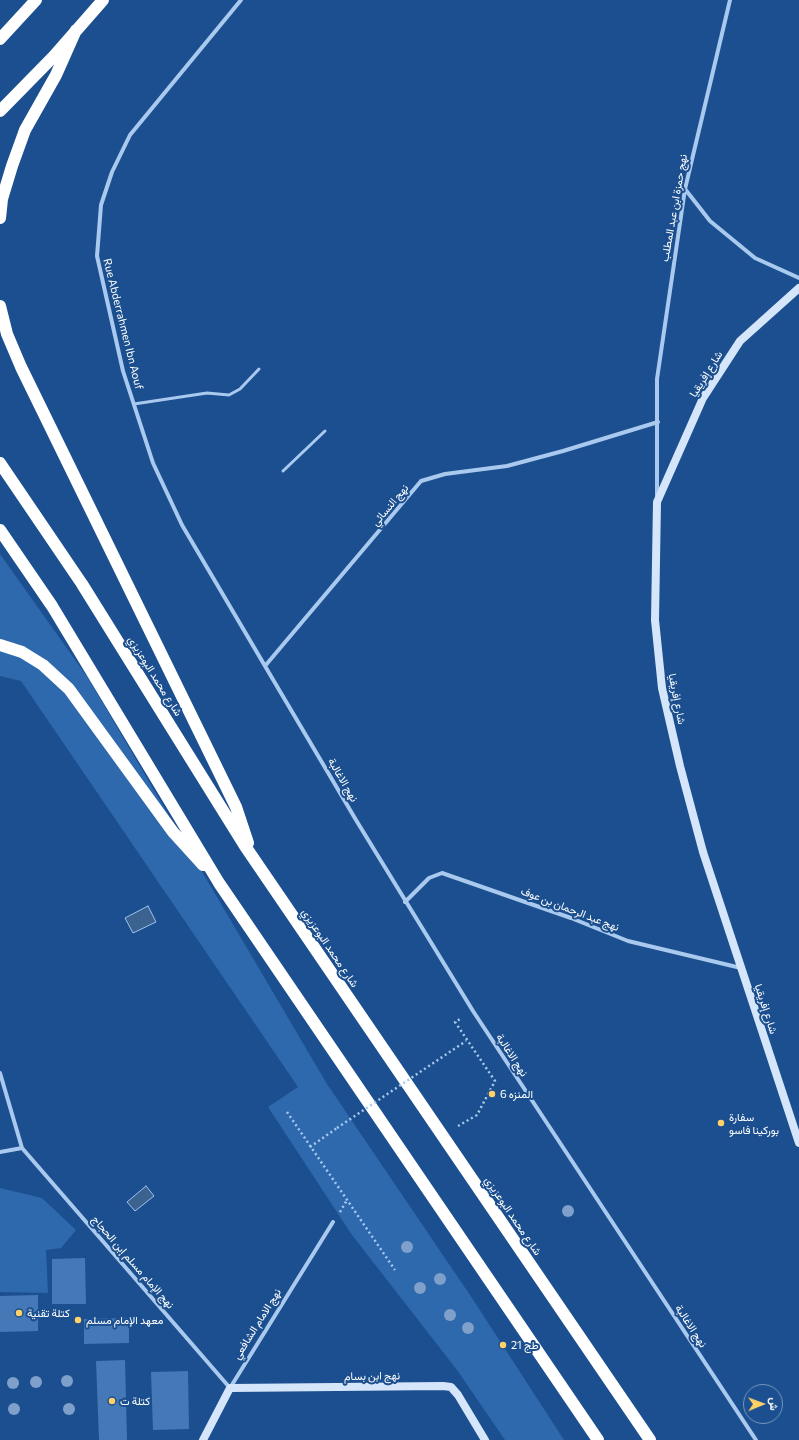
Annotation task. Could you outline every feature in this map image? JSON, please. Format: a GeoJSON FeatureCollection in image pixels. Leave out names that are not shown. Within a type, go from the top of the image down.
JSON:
{"type":"FeatureCollection","features":[{"type":"Feature","properties":{"kind":"highway"},"geometry":{"type":"LineString","coordinates":[[0,39],[36,0]]}},
{"type":"Feature","properties":{"kind":"highway"},"geometry":{"type":"LineString","coordinates":[[0,111],[54,56],[102,0]]}},
{"type":"Feature","properties":{"kind":"highway"},"geometry":{"type":"LineString","coordinates":[[0,218],[2,199],[25,130],[56,75],[76,30]]}},
{"type":"Feature","properties":{"kind":"highway"},"geometry":{"type":"LineString","coordinates":[[0,306],[7,334],[21,367],[236,807],[252,857]]}},
{"type":"Feature","properties":{"kind":"highway","name":"شارع محمد البوعزيزي"},"geometry":{"type":"LineString","coordinates":[[0,463],[82,584],[252,857],[650,1440]]}},
{"type":"Feature","properties":{"kind":"highway"},"geometry":{"type":"LineString","coordinates":[[0,530],[52,606],[219,883],[598,1440]]}},
{"type":"Feature","properties":{"kind":"highway"},"geometry":{"type":"LineString","coordinates":[[0,645],[22,652],[43,664],[69,689],[173,832],[219,883]]}},
{"type":"Feature","properties":{"kind":"street","name":"Rue Abderrahmen Ibn Aouf"},"geometry":{"type":"LineString","coordinates":[[241,0],[130,135],[112,172],[101,205],[97,256],[123,370],[153,463],[182,525],[265,666]]}},
{"type":"Feature","properties":{"kind":"street","name":"نهج حمزة ابن عبد المطلب"},"geometry":{"type":"LineString","coordinates":[[657,502],[657,380],[684,189],[730,0]]}},
{"type":"Feature","properties":{"kind":"street"},"geometry":{"type":"LineString","coordinates":[[684,189],[710,221],[755,258],[799,278]]}},
{"type":"Feature","properties":{"kind":"street","name":"شارع إفريقيا"},"geometry":{"type":"LineString","coordinates":[[799,288],[740,341],[703,398],[657,502],[655,620],[662,688],[680,766],[703,852],[799,1143]]}},
{"type":"Feature","properties":{"kind":"street","name":"نهج النسائي"},"geometry":{"type":"LineString","coordinates":[[265,666],[421,481],[445,474],[507,466],[563,451],[658,422]]}},
{"type":"Feature","properties":{"kind":"street","name":"نهج الاغالبة"},"geometry":{"type":"LineString","coordinates":[[265,666],[405,902],[473,1011],[756,1440]]}},
{"type":"Feature","properties":{"kind":"street","name":"نهج عبد الرحمان بن عوف"},"geometry":{"type":"LineString","coordinates":[[405,902],[429,878],[442,873],[571,918],[628,941],[741,968]]}},
{"type":"Feature","properties":{"kind":"street"},"geometry":{"type":"LineString","coordinates":[[0,1073],[22,1148],[0,1152]]}},
{"type":"Feature","properties":{"kind":"street","name":"نهج اﻹمام مسلم إبن الحجاج"},"geometry":{"type":"LineString","coordinates":[[22,1148],[230,1388]]}},
{"type":"Feature","properties":{"kind":"street","name":"نهج الامام الشافعي"},"geometry":{"type":"LineString","coordinates":[[203,1440],[230,1388],[332,1222]]}},
{"type":"Feature","properties":{"kind":"street","name":"نهج ابن بسام"},"geometry":{"type":"LineString","coordinates":[[230,1388],[451,1387],[458,1395],[485,1440]]}},
{"type":"Feature","properties":{"kind":"lane"},"geometry":{"type":"LineString","coordinates":[[134,404],[206,393],[229,395],[240,390],[259,369]]}},
{"type":"Feature","properties":{"kind":"lane"},"geometry":{"type":"LineString","coordinates":[[283,472],[325,432]]}},
{"type":"Feature","properties":{"kind":"path"},"geometry":{"type":"LineString","coordinates":[[442,1135],[477,1115],[495,1081],[466,1041],[455,1022]]}},
{"type":"Feature","properties":{"kind":"path"},"geometry":{"type":"LineString","coordinates":[[310,1147],[466,1041]]}},
{"type":"Feature","properties":{"kind":"path"},"geometry":{"type":"LineString","coordinates":[[287,1112],[395,1270]]}},
{"type":"Feature","properties":{"kind":"shaded area"},"geometry":{"type":"Polygon","coordinates":[[[0,554],[88,678],[327,1084],[474,1301],[564,1440],[505,1440],[457,1370],[352,1235],[268,1107],[298,1087],[21,681],[0,676],[0,554]]]}},
{"type":"Feature","properties":{"kind":"shaded area"},"geometry":{"type":"Polygon","coordinates":[[[148,906],[156,922],[133,933],[125,918],[148,906]]]}},
{"type":"Feature","properties":{"kind":"shaded area"},"geometry":{"type":"Polygon","coordinates":[[[146,1186],[154,1196],[135,1211],[127,1202],[146,1186]]]}},
{"type":"Feature","properties":{"kind":"shaded area"},"geometry":{"type":"Polygon","coordinates":[[[0,1188],[42,1198],[76,1230],[61,1248],[46,1250],[48,1293],[0,1292],[0,1188]]]}},
{"type":"Feature","properties":{"kind":"building"},"geometry":{"type":"Polygon","coordinates":[[[85,1258],[86,1304],[52,1304],[52,1259],[85,1258]]]}},
{"type":"Feature","properties":{"kind":"building","name":"كتلة تقنية"},"geometry":{"type":"Polygon","coordinates":[[[38,1295],[38,1331],[0,1332],[0,1296],[38,1295]]]}},
{"type":"Feature","properties":{"kind":"building"},"geometry":{"type":"Polygon","coordinates":[[[129,1318],[129,1343],[84,1344],[84,1319],[129,1318]]]}},
{"type":"Feature","properties":{"kind":"building","name":"كتلة ت"},"geometry":{"type":"Polygon","coordinates":[[[125,1360],[127,1440],[99,1440],[96,1361],[125,1360]]]}},
{"type":"Feature","properties":{"kind":"building","name":"كتلة ت"},"geometry":{"type":"Polygon","coordinates":[[[188,1371],[189,1429],[153,1430],[151,1372],[188,1371]]]}},
{"type":"Feature","properties":{"kind":"place","name":"المنزه 6"},"geometry":{"type":"Point","coordinates":[492,1094]}},
{"type":"Feature","properties":{"kind":"place","name":"سفارة بوركينا فاسو"},"geometry":{"type":"Point","coordinates":[721,1123]}},
{"type":"Feature","properties":{"kind":"place","name":"كتلة تقنية"},"geometry":{"type":"Point","coordinates":[19,1313]}},
{"type":"Feature","properties":{"kind":"place","name":"معهد الإمام مسلم"},"geometry":{"type":"Point","coordinates":[78,1320]}},
{"type":"Feature","properties":{"kind":"place","name":"طج 21"},"geometry":{"type":"Point","coordinates":[503,1345]}},
{"type":"Feature","properties":{"kind":"place","name":"كتلة ت"},"geometry":{"type":"Point","coordinates":[112,1401]}}]}
